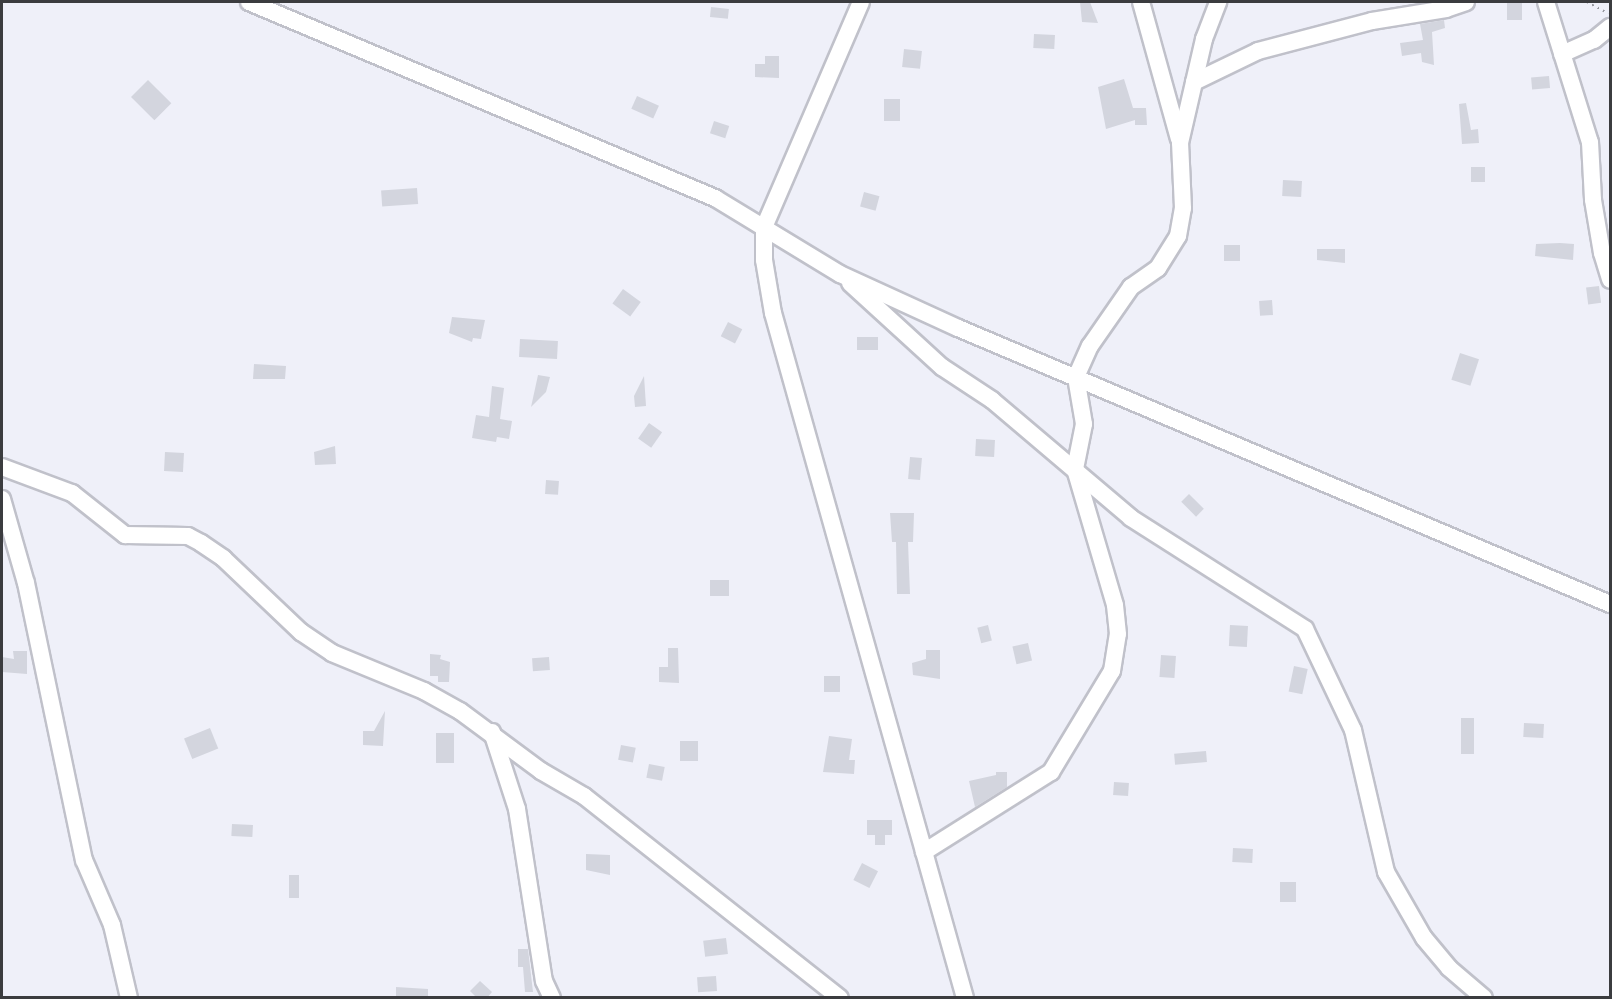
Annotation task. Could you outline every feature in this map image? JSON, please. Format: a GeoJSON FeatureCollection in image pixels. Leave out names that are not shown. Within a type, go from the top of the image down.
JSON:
{"type":"FeatureCollection","features":[{"type":"Feature","properties":{"kind":"street"},"geometry":{"type":"LineString","coordinates":[[249,2],[715,198],[840,274],[1076,377],[1611,604]]}},
{"type":"Feature","properties":{"kind":"street"},"geometry":{"type":"LineString","coordinates":[[861,2],[764,227],[773,314],[965,998]]}},
{"type":"Feature","properties":{"kind":"street"},"geometry":{"type":"LineString","coordinates":[[924,852],[1051,772],[1112,671],[1118,634],[1115,604],[1075,469],[1083,424],[1076,377],[1090,346],[1131,287],[1158,268],[1178,236],[1183,208],[1180,143],[1141,2]]}},
{"type":"Feature","properties":{"kind":"street"},"geometry":{"type":"LineString","coordinates":[[1180,143],[1194,82],[1218,2]]}},
{"type":"Feature","properties":{"kind":"street"},"geometry":{"type":"LineString","coordinates":[[1194,82],[1258,51],[1372,21],[1446,9],[1466,2]]}},
{"type":"Feature","properties":{"kind":"street"},"geometry":{"type":"LineString","coordinates":[[1546,2],[1590,142],[1593,200],[1602,253],[1611,280]]}},
{"type":"Feature","properties":{"kind":"street"},"geometry":{"type":"LineString","coordinates":[[1562,54],[1594,40],[1611,27]]}},
{"type":"Feature","properties":{"kind":"street"},"geometry":{"type":"LineString","coordinates":[[840,274],[942,367],[992,400],[1131,518],[1305,628],[1353,730],[1386,872],[1424,938],[1449,968],[1484,998]]}},
{"type":"Feature","properties":{"kind":"street"},"geometry":{"type":"LineString","coordinates":[[2,467],[72,493],[125,535],[188,536],[201,543],[223,558],[301,632],[332,653],[424,691],[492,732],[541,771],[584,796],[840,998]]}},
{"type":"Feature","properties":{"kind":"street"},"geometry":{"type":"LineString","coordinates":[[2,499],[26,583],[84,860],[112,925],[129,998]]}},
{"type":"Feature","properties":{"kind":"street"},"geometry":{"type":"LineString","coordinates":[[492,732],[517,809],[544,981],[552,998]]}},
{"type":"Feature","properties":{"kind":"path"},"geometry":{"type":"LineString","coordinates":[[1587,2],[1611,15]]}},
{"type":"Feature","properties":{"kind":"building"},"geometry":{"type":"Polygon","coordinates":[[[1080,2],[1090,2],[1098,23],[1082,22],[1080,2]]]}},
{"type":"Feature","properties":{"kind":"building"},"geometry":{"type":"Polygon","coordinates":[[[1507,2],[1522,2],[1522,20],[1507,20],[1507,2]]]}},
{"type":"Feature","properties":{"kind":"building"},"geometry":{"type":"Polygon","coordinates":[[[711,7],[729,9],[728,19],[710,17],[711,7]]]}},
{"type":"Feature","properties":{"kind":"building"},"geometry":{"type":"Polygon","coordinates":[[[1444,20],[1445,28],[1432,32],[1434,65],[1422,62],[1421,53],[1402,56],[1400,43],[1423,40],[1420,24],[1444,20]]]}},
{"type":"Feature","properties":{"kind":"building"},"geometry":{"type":"Polygon","coordinates":[[[1034,34],[1055,35],[1054,49],[1033,48],[1034,34]]]}},
{"type":"Feature","properties":{"kind":"building"},"geometry":{"type":"Polygon","coordinates":[[[904,49],[922,51],[920,69],[902,67],[904,49]]]}},
{"type":"Feature","properties":{"kind":"building"},"geometry":{"type":"Polygon","coordinates":[[[765,56],[779,56],[779,78],[755,77],[755,64],[765,64],[765,56]]]}},
{"type":"Feature","properties":{"kind":"building"},"geometry":{"type":"Polygon","coordinates":[[[1549,76],[1550,88],[1532,90],[1531,78],[1549,76]]]}},
{"type":"Feature","properties":{"kind":"building"},"geometry":{"type":"Polygon","coordinates":[[[1124,79],[1133,108],[1146,108],[1147,125],[1135,125],[1135,120],[1106,129],[1098,87],[1124,79]]]}},
{"type":"Feature","properties":{"kind":"building"},"geometry":{"type":"Polygon","coordinates":[[[148,80],[171,103],[154,120],[131,97],[148,80]]]}},
{"type":"Feature","properties":{"kind":"building"},"geometry":{"type":"Polygon","coordinates":[[[637,96],[659,106],[653,119],[631,109],[637,96]]]}},
{"type":"Feature","properties":{"kind":"building"},"geometry":{"type":"Polygon","coordinates":[[[884,99],[900,99],[900,121],[884,121],[884,99]]]}},
{"type":"Feature","properties":{"kind":"building"},"geometry":{"type":"Polygon","coordinates":[[[1466,103],[1471,130],[1478,129],[1479,143],[1462,144],[1459,104],[1466,103]]]}},
{"type":"Feature","properties":{"kind":"building"},"geometry":{"type":"Polygon","coordinates":[[[714,121],[729,126],[725,138],[710,133],[714,121]]]}},
{"type":"Feature","properties":{"kind":"building"},"geometry":{"type":"Polygon","coordinates":[[[1471,167],[1485,167],[1485,182],[1471,182],[1471,167]]]}},
{"type":"Feature","properties":{"kind":"building"},"geometry":{"type":"Polygon","coordinates":[[[1283,180],[1302,181],[1301,197],[1282,196],[1283,180]]]}},
{"type":"Feature","properties":{"kind":"building"},"geometry":{"type":"Polygon","coordinates":[[[417,188],[418,204],[382,206],[381,191],[417,188]]]}},
{"type":"Feature","properties":{"kind":"building"},"geometry":{"type":"Polygon","coordinates":[[[864,192],[879,196],[876,211],[860,206],[864,192]]]}},
{"type":"Feature","properties":{"kind":"building"},"geometry":{"type":"Polygon","coordinates":[[[1536,244],[1574,244],[1573,260],[1535,256],[1536,244]]]}},
{"type":"Feature","properties":{"kind":"building"},"geometry":{"type":"Polygon","coordinates":[[[1224,245],[1240,245],[1240,261],[1224,261],[1224,245]]]}},
{"type":"Feature","properties":{"kind":"building"},"geometry":{"type":"Polygon","coordinates":[[[1317,249],[1345,249],[1345,263],[1317,260],[1317,249]]]}},
{"type":"Feature","properties":{"kind":"building"},"geometry":{"type":"Polygon","coordinates":[[[1599,286],[1601,303],[1588,304],[1586,288],[1599,286]]]}},
{"type":"Feature","properties":{"kind":"building"},"geometry":{"type":"Polygon","coordinates":[[[623,289],[641,302],[630,316],[612,304],[623,289]]]}},
{"type":"Feature","properties":{"kind":"building"},"geometry":{"type":"Polygon","coordinates":[[[1272,300],[1273,315],[1260,316],[1259,301],[1272,300]]]}},
{"type":"Feature","properties":{"kind":"building"},"geometry":{"type":"Polygon","coordinates":[[[452,317],[485,320],[481,339],[473,338],[472,342],[449,333],[452,317]]]}},
{"type":"Feature","properties":{"kind":"building"},"geometry":{"type":"Polygon","coordinates":[[[728,322],[742,329],[735,344],[721,336],[728,322]]]}},
{"type":"Feature","properties":{"kind":"building"},"geometry":{"type":"Polygon","coordinates":[[[857,337],[878,337],[878,350],[857,350],[857,337]]]}},
{"type":"Feature","properties":{"kind":"building"},"geometry":{"type":"Polygon","coordinates":[[[520,339],[558,341],[557,359],[519,357],[520,339]]]}},
{"type":"Feature","properties":{"kind":"building"},"geometry":{"type":"Polygon","coordinates":[[[1460,353],[1479,359],[1470,386],[1451,380],[1460,353]]]}},
{"type":"Feature","properties":{"kind":"building"},"geometry":{"type":"Polygon","coordinates":[[[254,364],[286,366],[285,379],[253,379],[254,364]]]}},
{"type":"Feature","properties":{"kind":"building"},"geometry":{"type":"Polygon","coordinates":[[[538,375],[550,377],[546,392],[531,407],[538,375]]]}},
{"type":"Feature","properties":{"kind":"building"},"geometry":{"type":"Polygon","coordinates":[[[644,376],[646,406],[635,407],[634,396],[644,376]]]}},
{"type":"Feature","properties":{"kind":"building"},"geometry":{"type":"Polygon","coordinates":[[[492,386],[504,388],[500,419],[512,421],[509,439],[497,437],[496,442],[472,438],[476,415],[489,417],[492,386]]]}},
{"type":"Feature","properties":{"kind":"building"},"geometry":{"type":"Polygon","coordinates":[[[649,423],[662,432],[651,448],[638,439],[649,423]]]}},
{"type":"Feature","properties":{"kind":"building"},"geometry":{"type":"Polygon","coordinates":[[[976,439],[995,440],[994,457],[975,456],[976,439]]]}},
{"type":"Feature","properties":{"kind":"building"},"geometry":{"type":"Polygon","coordinates":[[[335,446],[336,464],[315,465],[314,452],[335,446]]]}},
{"type":"Feature","properties":{"kind":"building"},"geometry":{"type":"Polygon","coordinates":[[[165,452],[184,453],[183,472],[164,471],[165,452]]]}},
{"type":"Feature","properties":{"kind":"building"},"geometry":{"type":"Polygon","coordinates":[[[910,457],[922,458],[920,480],[908,479],[910,457]]]}},
{"type":"Feature","properties":{"kind":"building"},"geometry":{"type":"Polygon","coordinates":[[[546,480],[559,481],[558,495],[545,494],[546,480]]]}},
{"type":"Feature","properties":{"kind":"building"},"geometry":{"type":"Polygon","coordinates":[[[1189,494],[1204,509],[1196,517],[1181,502],[1189,494]]]}},
{"type":"Feature","properties":{"kind":"building"},"geometry":{"type":"Polygon","coordinates":[[[890,513],[914,513],[913,542],[908,542],[910,594],[897,594],[896,542],[892,542],[890,513]]]}},
{"type":"Feature","properties":{"kind":"building"},"geometry":{"type":"Polygon","coordinates":[[[710,580],[729,580],[729,596],[710,596],[710,580]]]}},
{"type":"Feature","properties":{"kind":"building"},"geometry":{"type":"Polygon","coordinates":[[[988,625],[992,641],[981,643],[977,628],[988,625]]]}},
{"type":"Feature","properties":{"kind":"building"},"geometry":{"type":"Polygon","coordinates":[[[1230,625],[1248,626],[1247,647],[1229,646],[1230,625]]]}},
{"type":"Feature","properties":{"kind":"building"},"geometry":{"type":"Polygon","coordinates":[[[1028,643],[1032,661],[1016,664],[1012,647],[1028,643]]]}},
{"type":"Feature","properties":{"kind":"building"},"geometry":{"type":"Polygon","coordinates":[[[668,648],[678,648],[679,683],[659,682],[659,667],[668,667],[668,648]]]}},
{"type":"Feature","properties":{"kind":"building"},"geometry":{"type":"Polygon","coordinates":[[[926,650],[940,650],[940,679],[913,675],[912,663],[926,659],[926,650]]]}},
{"type":"Feature","properties":{"kind":"building"},"geometry":{"type":"Polygon","coordinates":[[[13,651],[27,651],[27,674],[2,672],[2,657],[14,659],[13,651]]]}},
{"type":"Feature","properties":{"kind":"building"},"geometry":{"type":"Polygon","coordinates":[[[430,654],[441,655],[440,659],[450,662],[449,682],[438,682],[438,676],[430,676],[430,654]]]}},
{"type":"Feature","properties":{"kind":"building"},"geometry":{"type":"Polygon","coordinates":[[[1161,655],[1176,656],[1174,678],[1159,677],[1161,655]]]}},
{"type":"Feature","properties":{"kind":"building"},"geometry":{"type":"Polygon","coordinates":[[[549,657],[550,670],[533,671],[532,658],[549,657]]]}},
{"type":"Feature","properties":{"kind":"building"},"geometry":{"type":"Polygon","coordinates":[[[1294,666],[1308,669],[1302,694],[1289,691],[1294,666]]]}},
{"type":"Feature","properties":{"kind":"building"},"geometry":{"type":"Polygon","coordinates":[[[824,676],[840,676],[840,692],[824,692],[824,676]]]}},
{"type":"Feature","properties":{"kind":"building"},"geometry":{"type":"Polygon","coordinates":[[[385,711],[383,746],[363,745],[363,731],[374,731],[385,711]]]}},
{"type":"Feature","properties":{"kind":"building"},"geometry":{"type":"Polygon","coordinates":[[[1461,718],[1474,718],[1474,754],[1461,754],[1461,718]]]}},
{"type":"Feature","properties":{"kind":"building"},"geometry":{"type":"Polygon","coordinates":[[[1524,723],[1544,724],[1543,738],[1523,737],[1524,723]]]}},
{"type":"Feature","properties":{"kind":"building"},"geometry":{"type":"Polygon","coordinates":[[[210,728],[218,748],[192,759],[184,738],[210,728]]]}},
{"type":"Feature","properties":{"kind":"building"},"geometry":{"type":"Polygon","coordinates":[[[436,733],[454,733],[454,763],[436,763],[436,733]]]}},
{"type":"Feature","properties":{"kind":"building"},"geometry":{"type":"Polygon","coordinates":[[[829,736],[852,739],[849,760],[855,760],[854,774],[823,772],[829,736]]]}},
{"type":"Feature","properties":{"kind":"building"},"geometry":{"type":"Polygon","coordinates":[[[680,741],[698,741],[698,761],[680,761],[680,741]]]}},
{"type":"Feature","properties":{"kind":"building"},"geometry":{"type":"Polygon","coordinates":[[[621,745],[636,748],[633,763],[618,760],[621,745]]]}},
{"type":"Feature","properties":{"kind":"building"},"geometry":{"type":"Polygon","coordinates":[[[1206,751],[1207,762],[1175,765],[1174,754],[1206,751]]]}},
{"type":"Feature","properties":{"kind":"building"},"geometry":{"type":"Polygon","coordinates":[[[649,764],[665,767],[662,781],[646,778],[649,764]]]}},
{"type":"Feature","properties":{"kind":"building"},"geometry":{"type":"Polygon","coordinates":[[[996,772],[1007,772],[1007,787],[975,807],[969,781],[996,775],[996,772]]]}},
{"type":"Feature","properties":{"kind":"building"},"geometry":{"type":"Polygon","coordinates":[[[1114,782],[1129,783],[1128,796],[1113,795],[1114,782]]]}},
{"type":"Feature","properties":{"kind":"building"},"geometry":{"type":"Polygon","coordinates":[[[867,820],[892,820],[892,835],[885,835],[885,845],[875,845],[875,835],[867,835],[867,820]]]}},
{"type":"Feature","properties":{"kind":"building"},"geometry":{"type":"Polygon","coordinates":[[[232,824],[253,825],[252,837],[231,836],[232,824]]]}},
{"type":"Feature","properties":{"kind":"building"},"geometry":{"type":"Polygon","coordinates":[[[1233,848],[1253,849],[1252,863],[1232,862],[1233,848]]]}},
{"type":"Feature","properties":{"kind":"building"},"geometry":{"type":"Polygon","coordinates":[[[586,854],[610,855],[610,875],[586,870],[586,854]]]}},
{"type":"Feature","properties":{"kind":"building"},"geometry":{"type":"Polygon","coordinates":[[[862,863],[878,871],[869,888],[853,880],[862,863]]]}},
{"type":"Feature","properties":{"kind":"building"},"geometry":{"type":"Polygon","coordinates":[[[289,875],[299,875],[299,898],[289,898],[289,875]]]}},
{"type":"Feature","properties":{"kind":"building"},"geometry":{"type":"Polygon","coordinates":[[[1280,882],[1296,882],[1296,902],[1280,902],[1280,882]]]}},
{"type":"Feature","properties":{"kind":"building"},"geometry":{"type":"Polygon","coordinates":[[[726,938],[728,954],[705,957],[703,941],[726,938]]]}},
{"type":"Feature","properties":{"kind":"building"},"geometry":{"type":"Polygon","coordinates":[[[518,949],[528,949],[533,992],[525,992],[523,967],[518,967],[518,949]]]}},
{"type":"Feature","properties":{"kind":"building"},"geometry":{"type":"Polygon","coordinates":[[[716,976],[717,991],[698,992],[697,977],[716,976]]]}},
{"type":"Feature","properties":{"kind":"building"},"geometry":{"type":"Polygon","coordinates":[[[480,981],[492,992],[487,998],[477,998],[470,991],[480,981]]]}},
{"type":"Feature","properties":{"kind":"building"},"geometry":{"type":"Polygon","coordinates":[[[396,987],[428,989],[428,998],[396,998],[396,987]]]}}]}
